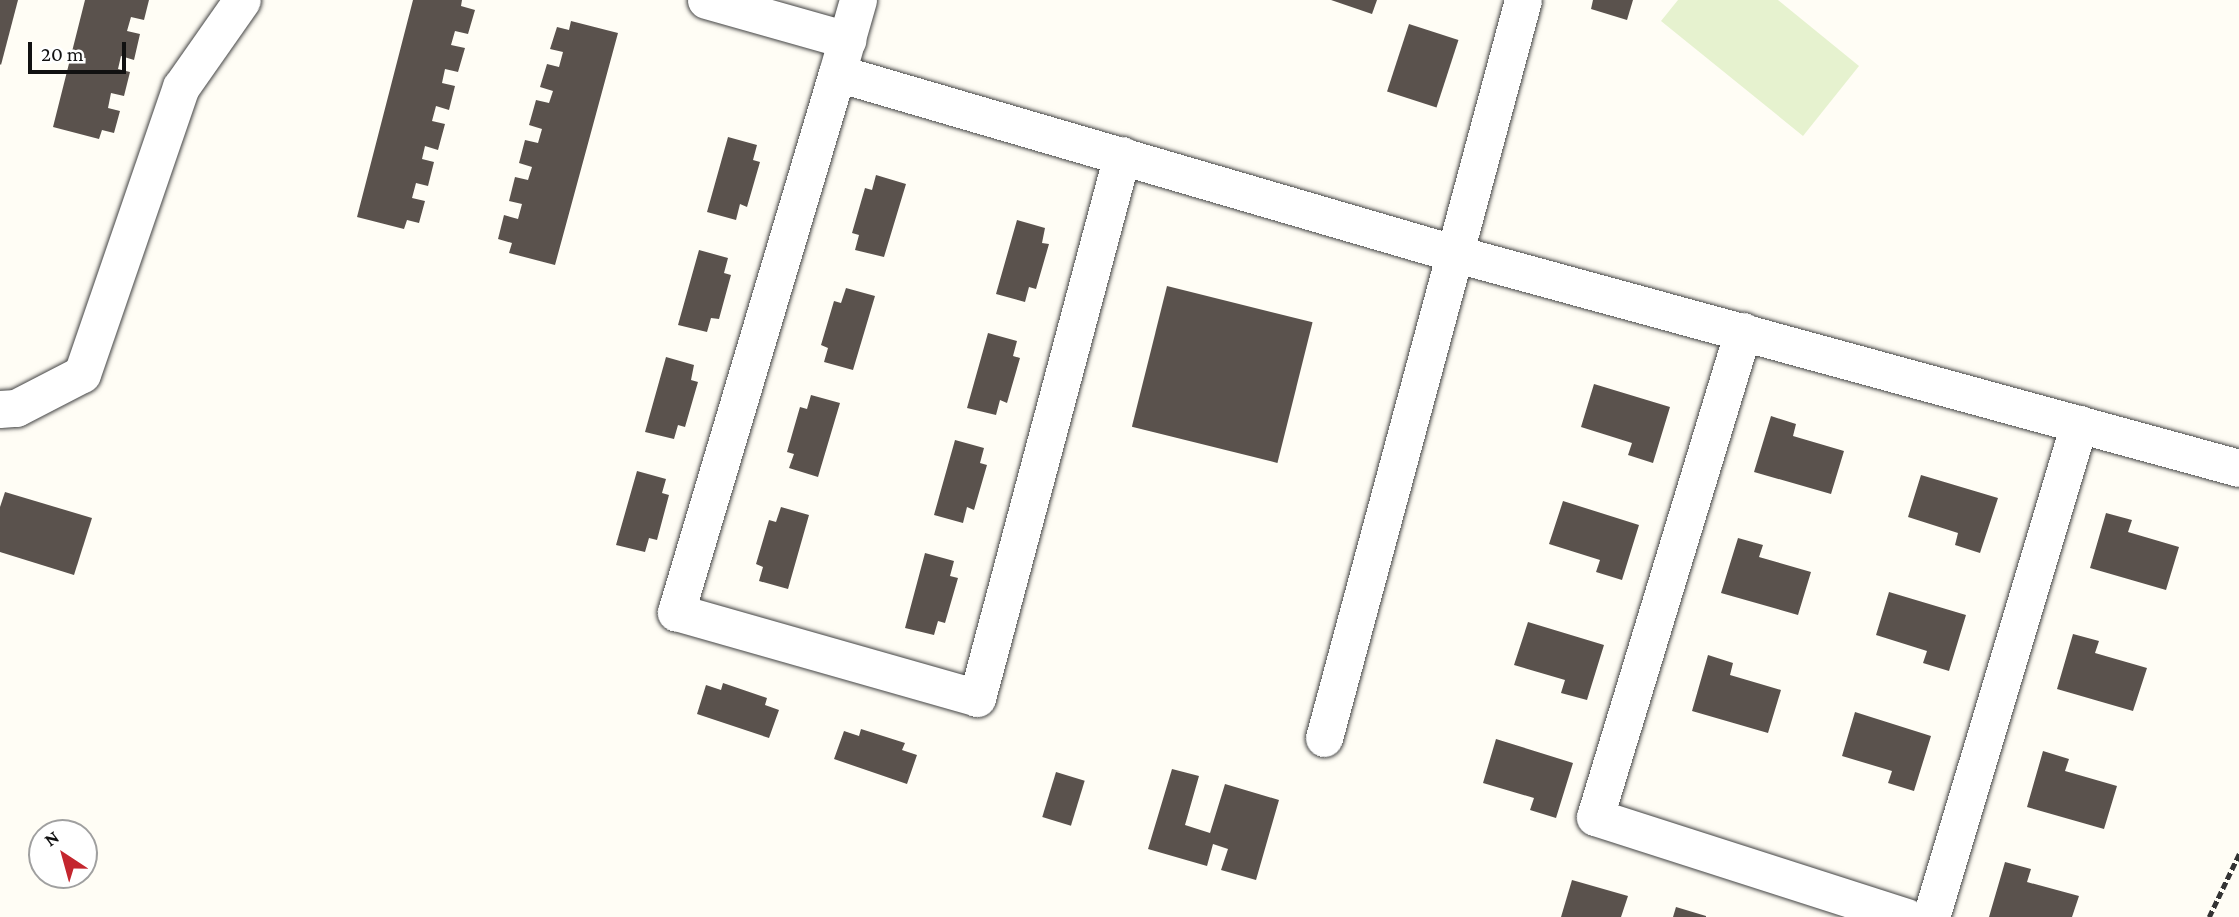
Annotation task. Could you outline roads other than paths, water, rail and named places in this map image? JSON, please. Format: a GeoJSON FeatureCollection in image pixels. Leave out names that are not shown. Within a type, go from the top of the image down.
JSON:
{"type":"FeatureCollection","features":[{"type":"Feature","properties":{"kind":"lane"},"geometry":{"type":"LineString","coordinates":[[0,409],[16,408],[82,374],[181,87],[242,0]]}},
{"type":"Feature","properties":{"kind":"lane"},"geometry":{"type":"LineString","coordinates":[[706,0],[842,57],[1122,155],[1453,253],[2239,468]]}},
{"type":"Feature","properties":{"kind":"lane"},"geometry":{"type":"LineString","coordinates":[[858,0],[676,612],[977,698],[1122,155]]}},
{"type":"Feature","properties":{"kind":"lane"},"geometry":{"type":"LineString","coordinates":[[1324,738],[1523,0]]}},
{"type":"Feature","properties":{"kind":"lane"},"geometry":{"type":"LineString","coordinates":[[1743,331],[1595,817],[1906,917]]}},
{"type":"Feature","properties":{"kind":"lane"},"geometry":{"type":"LineString","coordinates":[[1931,917],[2079,424]]}}]}
